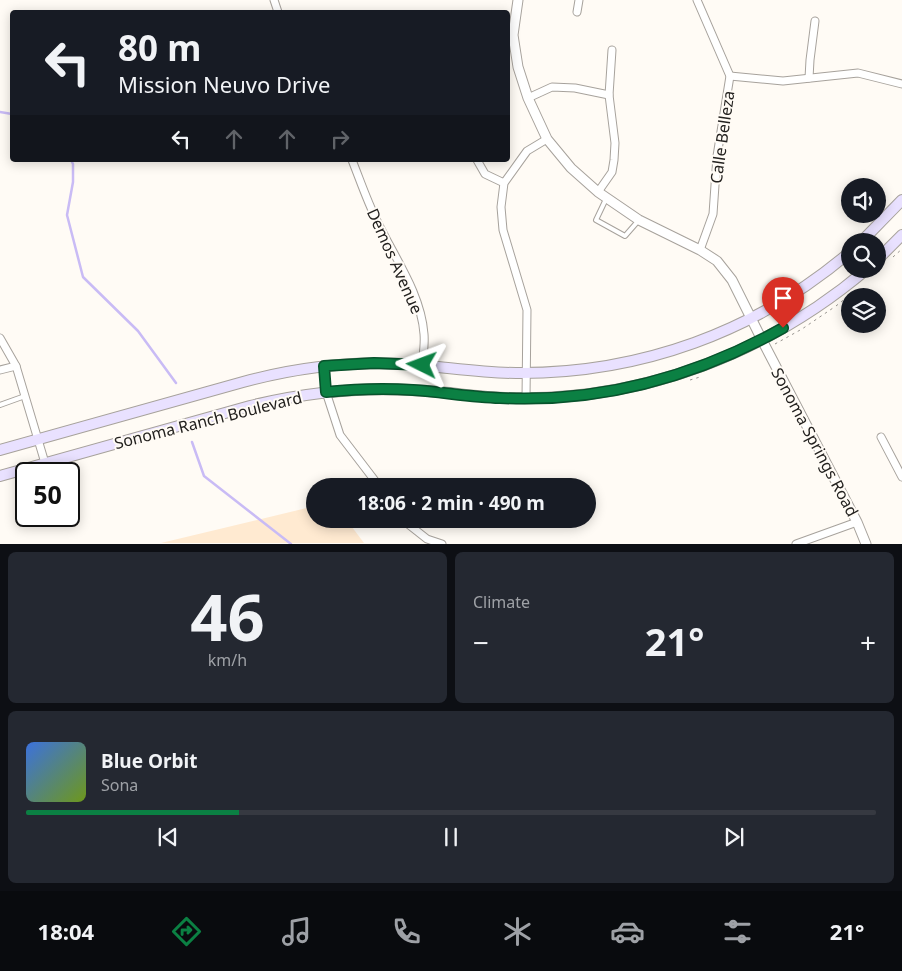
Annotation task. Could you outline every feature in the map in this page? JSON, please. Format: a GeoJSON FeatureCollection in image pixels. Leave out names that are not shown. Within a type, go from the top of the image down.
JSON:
{"type":"FeatureCollection","features":[{"type":"Feature","properties":{"kind":"main road"},"geometry":{"type":"LineString","coordinates":[[870,233],[902,200]]}},
{"type":"Feature","properties":{"kind":"main road"},"geometry":{"type":"LineString","coordinates":[[886,251],[902,235]]}},
{"type":"Feature","properties":{"kind":"main road","name":"Sonoma Ranch Boulevard"},"geometry":{"type":"LineString","coordinates":[[0,450],[257,378],[324,366],[374,363],[526,373],[598,368],[629,362],[686,346],[728,330],[797,292],[841,259]]}},
{"type":"Feature","properties":{"kind":"main road","name":"Sonoma Ranch Boulevard"},"geometry":{"type":"LineString","coordinates":[[52,462],[264,403],[326,392],[382,388],[485,397],[526,398],[580,396],[646,384],[703,366],[762,340],[815,309],[856,278]]}},
{"type":"Feature","properties":{"kind":"main road","name":"Sonoma Ranch Boulevard"},"geometry":{"type":"LineString","coordinates":[[0,476],[15,472]]}},
{"type":"Feature","properties":{"kind":"street","name":"Sonoma Springs Road"},"geometry":{"type":"LineString","coordinates":[[518,0],[513,35],[518,67],[528,98],[547,139],[571,168],[598,192],[639,220],[700,250],[717,261],[732,280],[857,522],[866,544]]}},
{"type":"Feature","properties":{"kind":"street"},"geometry":{"type":"LineString","coordinates":[[577,12],[579,0]]}},
{"type":"Feature","properties":{"kind":"street","name":"Calle Belleza"},"geometry":{"type":"LineString","coordinates":[[696,0],[730,76],[717,156],[713,214],[700,250]]}},
{"type":"Feature","properties":{"kind":"street"},"geometry":{"type":"LineString","coordinates":[[810,78],[810,60],[815,21]]}},
{"type":"Feature","properties":{"kind":"street"},"geometry":{"type":"LineString","coordinates":[[598,192],[612,172],[614,160],[615,143],[609,95],[612,50]]}},
{"type":"Feature","properties":{"kind":"street"},"geometry":{"type":"LineString","coordinates":[[730,76],[783,81],[858,73],[902,84]]}},
{"type":"Feature","properties":{"kind":"street"},"geometry":{"type":"LineString","coordinates":[[528,98],[552,87],[574,88],[609,95]]}},
{"type":"Feature","properties":{"kind":"street"},"geometry":{"type":"LineString","coordinates":[[526,398],[527,310],[503,230],[502,207],[504,183],[527,151],[547,139]]}},
{"type":"Feature","properties":{"kind":"street","name":"Demos Avenue"},"geometry":{"type":"LineString","coordinates":[[353,162],[376,219],[417,302],[424,336],[422,365]]}},
{"type":"Feature","properties":{"kind":"street"},"geometry":{"type":"LineString","coordinates":[[478,162],[485,174],[504,183]]}},
{"type":"Feature","properties":{"kind":"street"},"geometry":{"type":"LineString","coordinates":[[0,338],[16,366],[44,462]]}},
{"type":"Feature","properties":{"kind":"street"},"geometry":{"type":"LineString","coordinates":[[0,370],[16,366]]}},
{"type":"Feature","properties":{"kind":"street"},"geometry":{"type":"LineString","coordinates":[[324,366],[326,392],[340,435],[373,478]]}},
{"type":"Feature","properties":{"kind":"street"},"geometry":{"type":"LineString","coordinates":[[880,437],[902,477]]}},
{"type":"Feature","properties":{"kind":"street"},"geometry":{"type":"LineString","coordinates":[[796,544],[857,522]]}},
{"type":"Feature","properties":{"kind":"street"},"geometry":{"type":"LineString","coordinates":[[413,528],[427,539],[442,544]]}},
{"type":"Feature","properties":{"kind":"lane"},"geometry":{"type":"LineString","coordinates":[[606,198],[596,220],[625,236],[639,220]]}},
{"type":"Feature","properties":{"kind":"lane"},"geometry":{"type":"LineString","coordinates":[[0,405],[26,396]]}},
{"type":"Feature","properties":{"kind":"shaded area"},"geometry":{"type":"Polygon","coordinates":[[[306,508],[306,528],[353,528],[364,543],[161,543],[306,508]]]}},
{"type":"Feature","properties":{"kind":"waterway"},"geometry":{"type":"LineString","coordinates":[[0,112],[10,114]]}},
{"type":"Feature","properties":{"kind":"waterway"},"geometry":{"type":"LineString","coordinates":[[72,162],[73,182],[67,215],[83,277],[138,331],[176,383]]}},
{"type":"Feature","properties":{"kind":"waterway"},"geometry":{"type":"LineString","coordinates":[[192,442],[204,476],[291,544]]}},
{"type":"Feature","properties":{"kind":"route"},"geometry":{"type":"LineString","coordinates":[[422,365],[374,363],[324,366],[326,392],[382,388],[514,398],[558,398],[588,395],[646,384],[689,371],[740,351],[783,328]]}}]}
